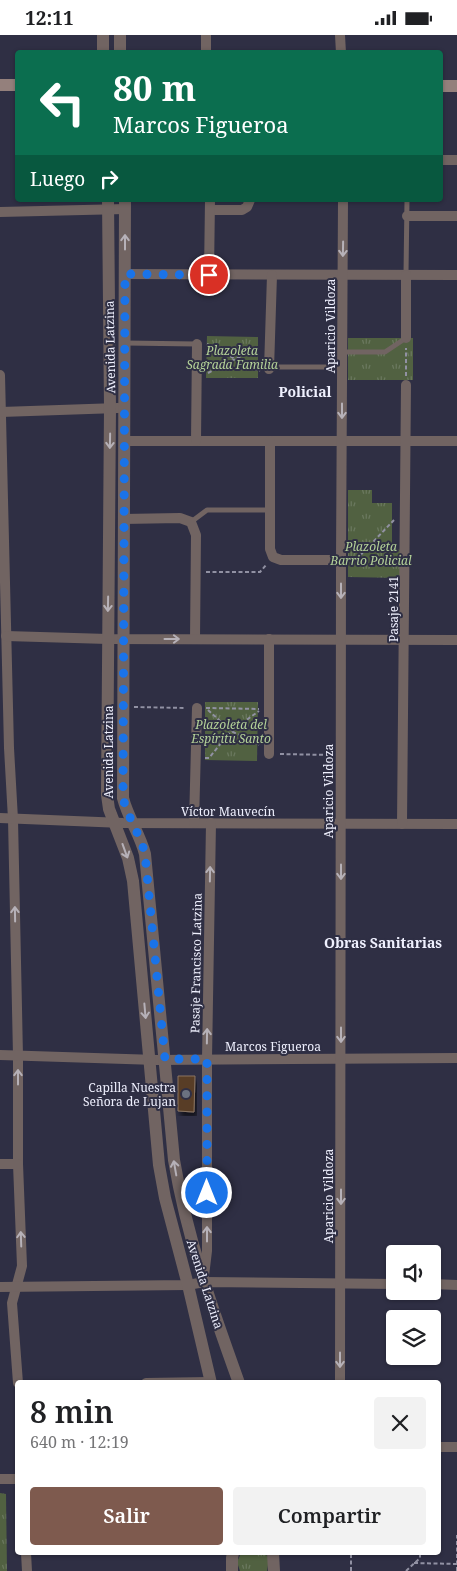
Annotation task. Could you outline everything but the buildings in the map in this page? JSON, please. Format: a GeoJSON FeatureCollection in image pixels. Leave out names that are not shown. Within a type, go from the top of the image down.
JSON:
{"type":"FeatureCollection","features":[{"type":"Feature","properties":{"kind":"main road"},"geometry":{"type":"LineString","coordinates":[[0,85],[15,85]]}},
{"type":"Feature","properties":{"kind":"main road"},"geometry":{"type":"LineString","coordinates":[[443,86],[457,86]]}},
{"type":"Feature","properties":{"kind":"street"},"geometry":{"type":"LineString","coordinates":[[103,35],[103,50]]}},
{"type":"Feature","properties":{"kind":"street"},"geometry":{"type":"LineString","coordinates":[[120,35],[120,50]]}},
{"type":"Feature","properties":{"kind":"street"},"geometry":{"type":"LineString","coordinates":[[206,35],[206,50]]}},
{"type":"Feature","properties":{"kind":"street"},"geometry":{"type":"LineString","coordinates":[[340,35],[341,50]]}},
{"type":"Feature","properties":{"kind":"street"},"geometry":{"type":"LineString","coordinates":[[443,160],[457,160]]}},
{"type":"Feature","properties":{"kind":"street"},"geometry":{"type":"LineString","coordinates":[[209,275],[210,205],[242,210],[247,207],[249,202]]}},
{"type":"Feature","properties":{"kind":"street","name":"Aparicio Vildoza"},"geometry":{"type":"LineString","coordinates":[[340,1380],[340,755],[344,202]]}},
{"type":"Feature","properties":{"kind":"street"},"geometry":{"type":"LineString","coordinates":[[0,212],[125,204]]}},
{"type":"Feature","properties":{"kind":"street","name":"Avenida Latzina"},"geometry":{"type":"LineString","coordinates":[[125,204],[123,798],[127,813],[142,840],[145,854],[177,1178],[193,1249],[238,1380]]}},
{"type":"Feature","properties":{"kind":"street","name":"Avenida Latzina"},"geometry":{"type":"LineString","coordinates":[[108,205],[110,409],[107,795],[113,823],[128,858],[133,881],[159,1165],[165,1198],[211,1380]]}},
{"type":"Feature","properties":{"kind":"street"},"geometry":{"type":"LineString","coordinates":[[407,216],[457,216]]}},
{"type":"Feature","properties":{"kind":"street"},"geometry":{"type":"LineString","coordinates":[[125,274],[457,275]]}},
{"type":"Feature","properties":{"kind":"street"},"geometry":{"type":"LineString","coordinates":[[269,369],[272,275]]}},
{"type":"Feature","properties":{"kind":"street"},"geometry":{"type":"LineString","coordinates":[[406,275],[406,338]]}},
{"type":"Feature","properties":{"kind":"street"},"geometry":{"type":"LineString","coordinates":[[196,441],[197,344]]}},
{"type":"Feature","properties":{"kind":"street"},"geometry":{"type":"LineString","coordinates":[[0,375],[3,593],[6,636],[4,747],[13,819],[18,1056],[18,1164],[22,1267],[12,1303],[18,1380]]}},
{"type":"Feature","properties":{"kind":"street","name":"Pasaje 2141"},"geometry":{"type":"LineString","coordinates":[[402,824],[406,385]]}},
{"type":"Feature","properties":{"kind":"street"},"geometry":{"type":"LineString","coordinates":[[1,412],[125,408]]}},
{"type":"Feature","properties":{"kind":"street"},"geometry":{"type":"LineString","coordinates":[[124,441],[457,441]]}},
{"type":"Feature","properties":{"kind":"street"},"geometry":{"type":"LineString","coordinates":[[270,441],[270,549],[273,557],[281,560],[341,560]]}},
{"type":"Feature","properties":{"kind":"street"},"geometry":{"type":"LineString","coordinates":[[124,519],[180,518],[191,522],[196,535],[195,639]]}},
{"type":"Feature","properties":{"kind":"street"},"geometry":{"type":"LineString","coordinates":[[6,636],[108,639],[457,640]]}},
{"type":"Feature","properties":{"kind":"street"},"geometry":{"type":"LineString","coordinates":[[269,754],[270,639]]}},
{"type":"Feature","properties":{"kind":"street"},"geometry":{"type":"LineString","coordinates":[[194,823],[197,708]]}},
{"type":"Feature","properties":{"kind":"street","name":"Víctor Mauvecín"},"geometry":{"type":"LineString","coordinates":[[0,818],[113,823],[457,824]]}},
{"type":"Feature","properties":{"kind":"street","name":"Pasaje Francisco Latzina"},"geometry":{"type":"LineString","coordinates":[[204,1283],[207,1251],[207,1059],[211,823]]}},
{"type":"Feature","properties":{"kind":"street","name":"Marcos Figueroa"},"geometry":{"type":"LineString","coordinates":[[0,1055],[149,1059],[457,1058]]}},
{"type":"Feature","properties":{"kind":"street"},"geometry":{"type":"LineString","coordinates":[[0,1164],[18,1164]]}},
{"type":"Feature","properties":{"kind":"street"},"geometry":{"type":"LineString","coordinates":[[0,1287],[188,1285],[204,1283],[386,1283]]}},
{"type":"Feature","properties":{"kind":"street"},"geometry":{"type":"LineString","coordinates":[[441,1284],[457,1285]]}},
{"type":"Feature","properties":{"kind":"street"},"geometry":{"type":"LineString","coordinates":[[441,1447],[457,1447]]}},
{"type":"Feature","properties":{"kind":"street"},"geometry":{"type":"LineString","coordinates":[[0,1479],[15,1479]]}},
{"type":"Feature","properties":{"kind":"street"},"geometry":{"type":"LineString","coordinates":[[26,1555],[26,1571]]}},
{"type":"Feature","properties":{"kind":"street"},"geometry":{"type":"LineString","coordinates":[[273,1555],[274,1570]]}},
{"type":"Feature","properties":{"kind":"lane"},"geometry":{"type":"LineString","coordinates":[[406,275],[407,202]]}},
{"type":"Feature","properties":{"kind":"lane"},"geometry":{"type":"LineString","coordinates":[[342,352],[385,352],[406,338]]}},
{"type":"Feature","properties":{"kind":"lane"},"geometry":{"type":"LineString","coordinates":[[125,343],[197,344]]}},
{"type":"Feature","properties":{"kind":"lane"},"geometry":{"type":"LineString","coordinates":[[269,369],[279,367],[342,367]]}},
{"type":"Feature","properties":{"kind":"lane"},"geometry":{"type":"LineString","coordinates":[[191,522],[207,510],[270,510]]}},
{"type":"Feature","properties":{"kind":"path"},"geometry":{"type":"LineString","coordinates":[[406,338],[406,385]]}},
{"type":"Feature","properties":{"kind":"path"},"geometry":{"type":"LineString","coordinates":[[197,378],[270,341]]}},
{"type":"Feature","properties":{"kind":"path"},"geometry":{"type":"LineString","coordinates":[[197,344],[207,344],[258,371],[269,369]]}},
{"type":"Feature","properties":{"kind":"path"},"geometry":{"type":"LineString","coordinates":[[341,576],[406,507]]}},
{"type":"Feature","properties":{"kind":"path"},"geometry":{"type":"LineString","coordinates":[[196,572],[260,572],[273,557]]}},
{"type":"Feature","properties":{"kind":"path"},"geometry":{"type":"LineString","coordinates":[[123,707],[197,708]]}},
{"type":"Feature","properties":{"kind":"path"},"geometry":{"type":"LineString","coordinates":[[196,758],[209,758],[232,731],[261,709],[206,708],[232,731],[259,744],[269,754],[340,755]]}},
{"type":"Feature","properties":{"kind":"path"},"geometry":{"type":"LineString","coordinates":[[457,1535],[457,1571]]}},
{"type":"Feature","properties":{"kind":"path"},"geometry":{"type":"LineString","coordinates":[[351,1555],[351,1571]]}},
{"type":"Feature","properties":{"kind":"path"},"geometry":{"type":"LineString","coordinates":[[406,1571],[420,1558],[420,1555]]}},
{"type":"Feature","properties":{"kind":"path"},"geometry":{"type":"LineString","coordinates":[[414,1563],[457,1564]]}},
{"type":"Feature","properties":{"kind":"green space","name":"Plazoleta Sagrada Familia"},"geometry":{"type":"Polygon","coordinates":[[[207,336],[258,337],[258,378],[206,378],[207,336]]]}},
{"type":"Feature","properties":{"kind":"green space"},"geometry":{"type":"Polygon","coordinates":[[[348,338],[413,338],[413,380],[348,380],[348,338]]]}},
{"type":"Feature","properties":{"kind":"green space","name":"Plazoleta Barrio Policial"},"geometry":{"type":"Polygon","coordinates":[[[348,490],[372,490],[372,503],[392,503],[392,545],[400,550],[400,578],[348,577],[348,490]]]}},
{"type":"Feature","properties":{"kind":"green space","name":"Plazoleta del Espíritu Santo"},"geometry":{"type":"Polygon","coordinates":[[[205,702],[258,702],[257,761],[205,760],[205,702]]]}},
{"type":"Feature","properties":{"kind":"green space"},"geometry":{"type":"Polygon","coordinates":[[[0,1493],[6,1494],[7,1571],[0,1571],[0,1493]]]}},
{"type":"Feature","properties":{"kind":"green space"},"geometry":{"type":"Polygon","coordinates":[[[240,1555],[266,1555],[269,1559],[267,1571],[240,1571],[237,1562],[240,1555]]]}},
{"type":"Feature","properties":{"kind":"place","name":"Capilla Nuestra Señora de Lujan"},"geometry":{"type":"Point","coordinates":[186,1094]}},
{"type":"Feature","properties":{"kind":"district","name":"Policial"},"geometry":{"type":"Point","coordinates":[305,391]}},
{"type":"Feature","properties":{"kind":"district","name":"Obras Sanitarias"},"geometry":{"type":"Point","coordinates":[383,942]}},
{"type":"Feature","properties":{"kind":"route"},"geometry":{"type":"LineString","coordinates":[[207,1193],[207,1059],[165,1059],[145,854],[142,840],[127,813],[123,798],[123,619],[125,274],[209,275]]}}]}
